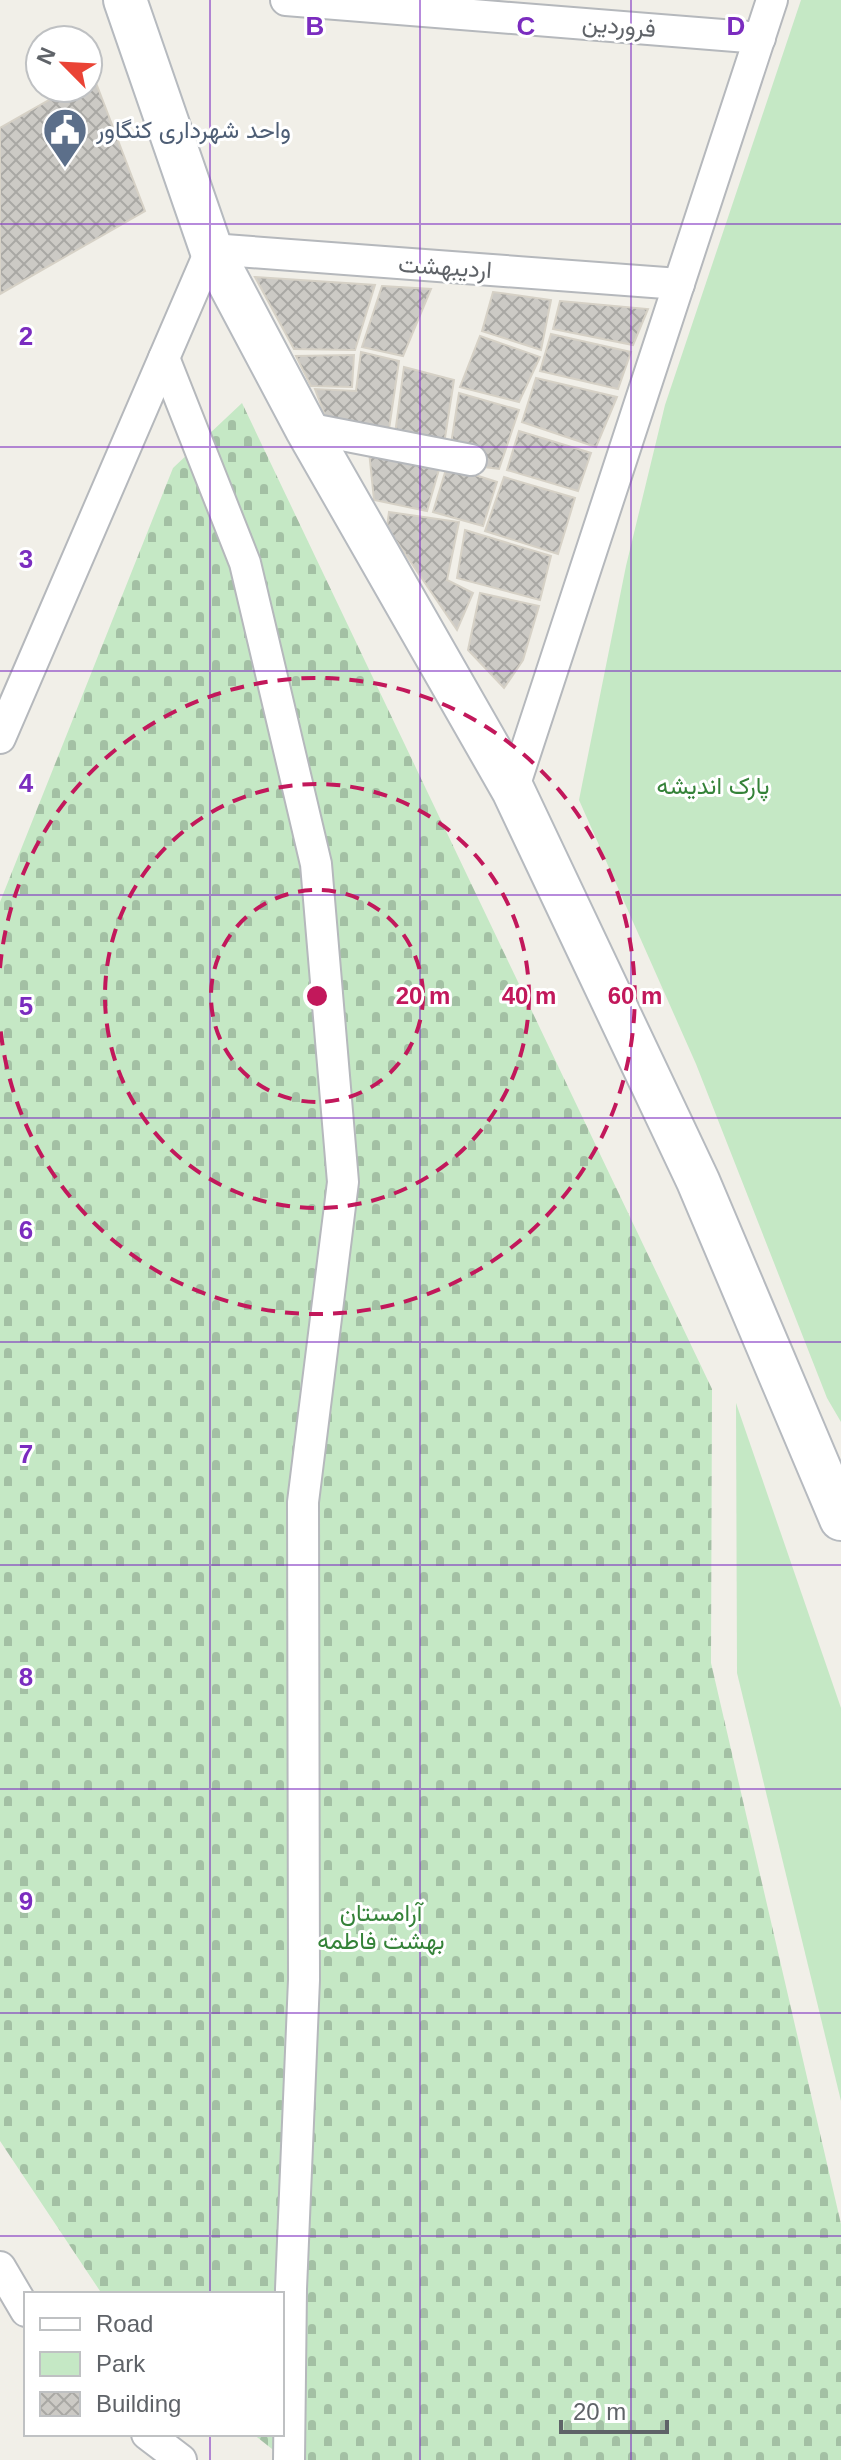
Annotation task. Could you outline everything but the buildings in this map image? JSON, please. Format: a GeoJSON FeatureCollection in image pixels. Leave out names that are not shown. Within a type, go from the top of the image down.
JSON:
{"type":"FeatureCollection","features":[{"type":"Feature","properties":{"kind":"street"},"geometry":{"type":"LineString","coordinates":[[125,0],[211,249],[306,428],[513,790],[698,1181],[841,1519]]}},
{"type":"Feature","properties":{"kind":"street","name":"فروردین"},"geometry":{"type":"LineString","coordinates":[[286,0],[760,38]]}},
{"type":"Feature","properties":{"kind":"street"},"geometry":{"type":"LineString","coordinates":[[513,790],[772,0]]}},
{"type":"Feature","properties":{"kind":"street"},"geometry":{"type":"LineString","coordinates":[[0,738],[211,249]]}},
{"type":"Feature","properties":{"kind":"street","name":"اردیبهشت"},"geometry":{"type":"LineString","coordinates":[[211,249],[679,284]]}},
{"type":"Feature","properties":{"kind":"street"},"geometry":{"type":"LineString","coordinates":[[164,358],[245,563],[316,864],[343,1182],[303,1502],[304,1980],[291,2289],[289,2460]]}},
{"type":"Feature","properties":{"kind":"street"},"geometry":{"type":"LineString","coordinates":[[306,428],[471,460]]}},
{"type":"Feature","properties":{"kind":"street"},"geometry":{"type":"LineString","coordinates":[[0,2267],[24,2308]]}},
{"type":"Feature","properties":{"kind":"street"},"geometry":{"type":"LineString","coordinates":[[150,2436],[181,2460]]}},
{"type":"Feature","properties":{"kind":"green space","name":"پارک اندیشه"},"geometry":{"type":"Polygon","coordinates":[[[801,0],[841,0],[841,1422],[827,1398],[696,1064],[579,800],[626,566],[665,405],[801,0]]]}},
{"type":"Feature","properties":{"kind":"green space","name":"آرامستان بهشت فاطمه"},"geometry":{"type":"Polygon","coordinates":[[[242,403],[712,1389],[711,1663],[841,2224],[841,2460],[286,2460],[256,2436],[284,2436],[284,2292],[101,2292],[0,2141],[0,902],[173,468],[242,403]]]}},
{"type":"Feature","properties":{"kind":"green space"},"geometry":{"type":"Polygon","coordinates":[[[736,1403],[841,1708],[841,2101],[737,1673],[736,1403]]]}},
{"type":"Feature","properties":{"kind":"place","name":"واحد شهرداری کنگاور"},"geometry":{"type":"Point","coordinates":[65,169]}}]}
